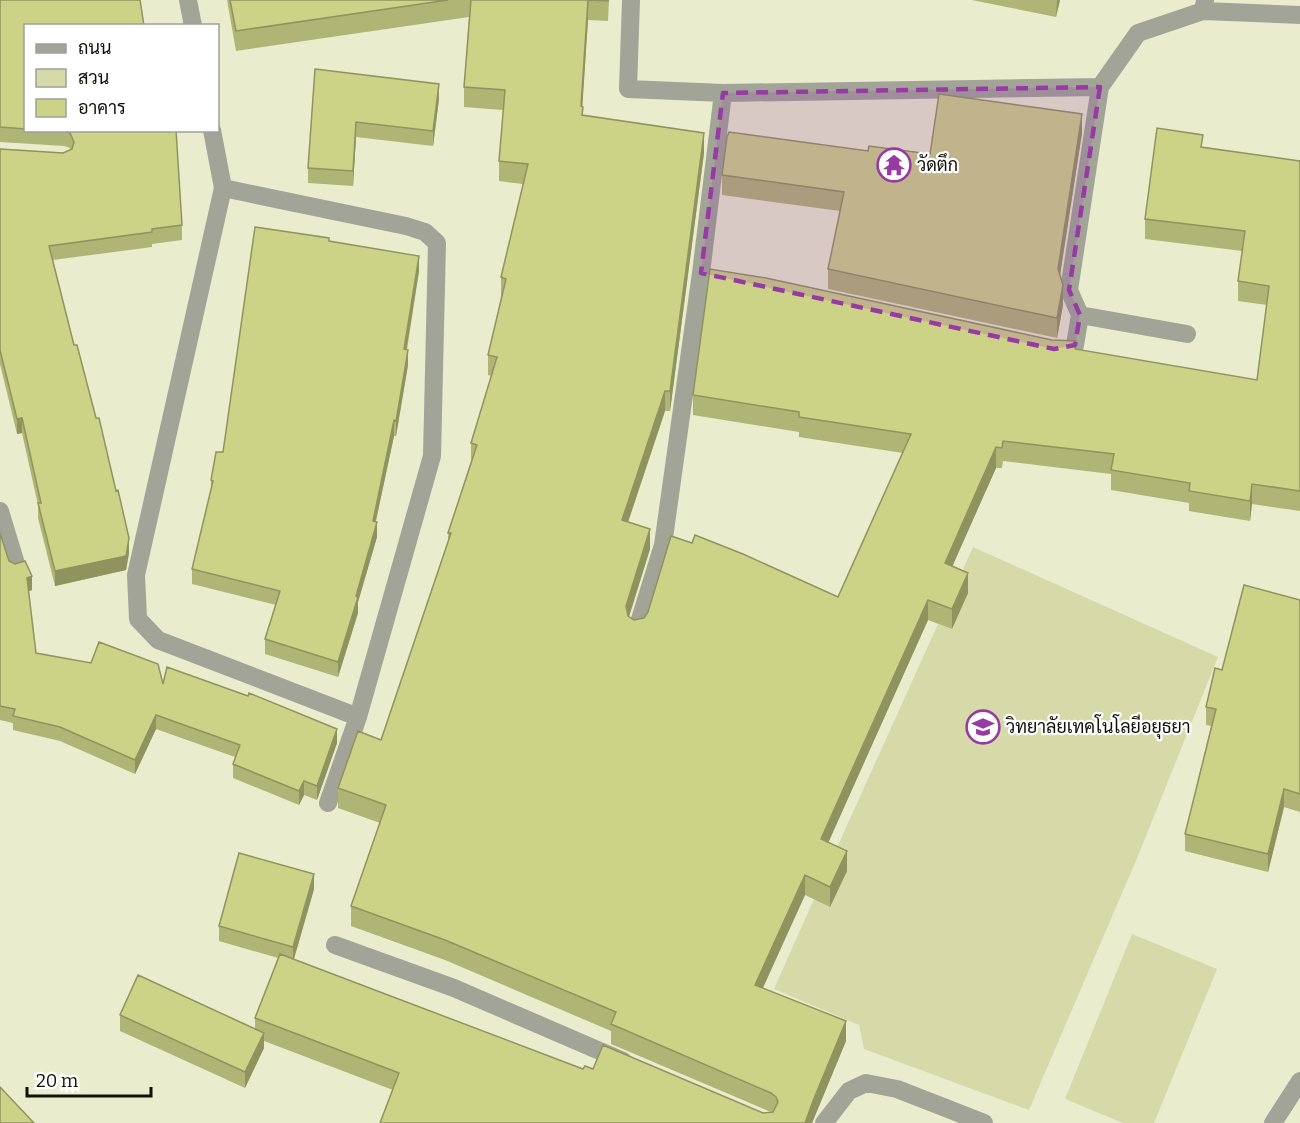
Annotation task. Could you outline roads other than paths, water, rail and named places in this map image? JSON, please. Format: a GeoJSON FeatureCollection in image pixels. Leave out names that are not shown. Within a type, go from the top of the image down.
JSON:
{"type":"FeatureCollection","features":[{"type":"Feature","properties":{"kind":"street"},"geometry":{"type":"LineString","coordinates":[[188,0],[193,24]]}},
{"type":"Feature","properties":{"kind":"street"},"geometry":{"type":"LineString","coordinates":[[631,0],[628,89],[723,93],[1100,87]]}},
{"type":"Feature","properties":{"kind":"street"},"geometry":{"type":"LineString","coordinates":[[1043,347],[1066,350],[1075,345],[1080,315],[1069,290],[1100,87],[1138,33],[1204,5],[1300,15]]}},
{"type":"Feature","properties":{"kind":"street"},"geometry":{"type":"LineString","coordinates":[[637,629],[663,545],[701,273],[723,93]]}},
{"type":"Feature","properties":{"kind":"street"},"geometry":{"type":"LineString","coordinates":[[212,132],[223,188],[136,575],[138,619],[158,640],[358,717]]}},
{"type":"Feature","properties":{"kind":"street"},"geometry":{"type":"LineString","coordinates":[[223,188],[406,226],[425,232],[437,243],[432,456],[358,717],[328,803]]}},
{"type":"Feature","properties":{"kind":"street"},"geometry":{"type":"LineString","coordinates":[[701,273],[724,278]]}},
{"type":"Feature","properties":{"kind":"street"},"geometry":{"type":"LineString","coordinates":[[1080,315],[1187,334]]}},
{"type":"Feature","properties":{"kind":"street"},"geometry":{"type":"LineString","coordinates":[[0,511],[17,567]]}},
{"type":"Feature","properties":{"kind":"street"},"geometry":{"type":"LineString","coordinates":[[335,945],[454,988],[638,1067]]}},
{"type":"Feature","properties":{"kind":"street"},"geometry":{"type":"LineString","coordinates":[[1273,1123],[1300,1081]]}},
{"type":"Feature","properties":{"kind":"street"},"geometry":{"type":"LineString","coordinates":[[824,1123],[849,1091],[866,1083],[897,1089],[984,1123]]}},
{"type":"Feature","properties":{"kind":"place","name":"วัดตึก"},"geometry":{"type":"Point","coordinates":[894,165]}},
{"type":"Feature","properties":{"kind":"place","name":"วิทยาลัยเทคโนโลยีอยุธยา"},"geometry":{"type":"Point","coordinates":[983,727]}}]}
